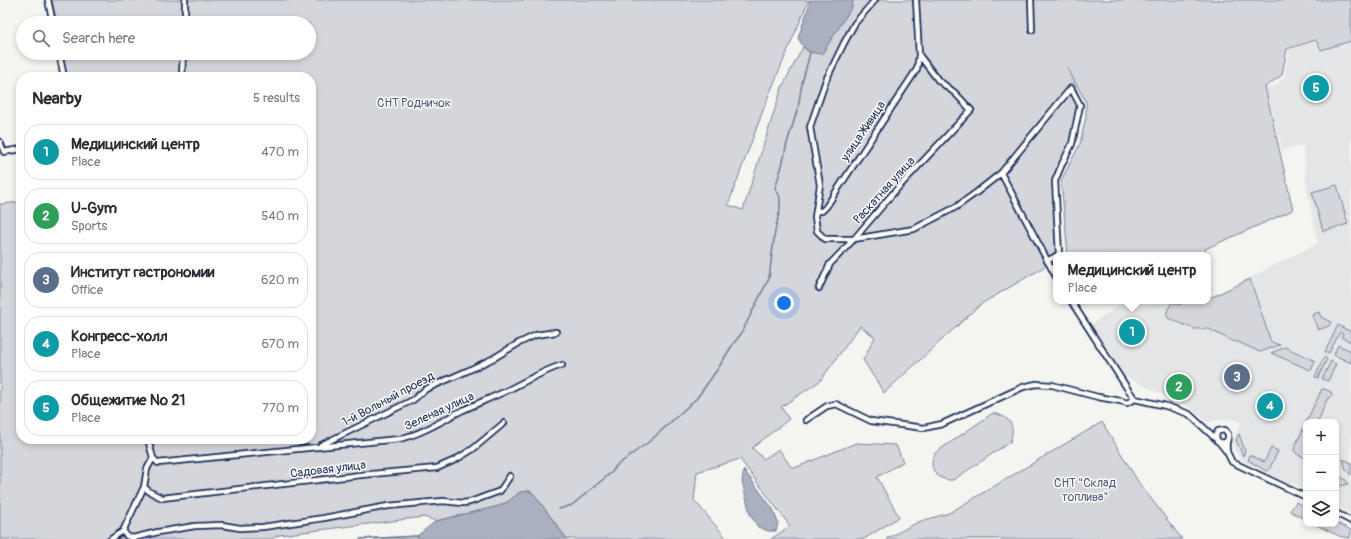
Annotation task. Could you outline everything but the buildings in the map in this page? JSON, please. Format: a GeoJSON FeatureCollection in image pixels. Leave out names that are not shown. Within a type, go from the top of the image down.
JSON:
{"type":"FeatureCollection","features":[{"type":"Feature","properties":{"kind":"street"},"geometry":{"type":"LineString","coordinates":[[48,0],[52,16]]}},
{"type":"Feature","properties":{"kind":"street"},"geometry":{"type":"LineString","coordinates":[[184,0],[185,16]]}},
{"type":"Feature","properties":{"kind":"street"},"geometry":{"type":"LineString","coordinates":[[875,0],[855,23],[844,43],[826,80],[810,127],[820,185],[815,217],[817,231],[825,238],[854,239],[914,229],[956,207],[1001,173],[1071,88],[1080,105],[1072,144],[1055,182],[1059,252]]}},
{"type":"Feature","properties":{"kind":"street","name":"улица Живица"},"geometry":{"type":"LineString","coordinates":[[816,211],[822,211],[826,207],[917,69],[918,55],[916,0]]}},
{"type":"Feature","properties":{"kind":"street"},"geometry":{"type":"LineString","coordinates":[[1031,0],[1032,30]]}},
{"type":"Feature","properties":{"kind":"street","name":"Раскатная улица"},"geometry":{"type":"LineString","coordinates":[[819,288],[830,264],[854,239],[895,191],[972,110],[955,93],[938,80],[918,55]]}},
{"type":"Feature","properties":{"kind":"street"},"geometry":{"type":"LineString","coordinates":[[60,60],[63,72]]}},
{"type":"Feature","properties":{"kind":"street"},"geometry":{"type":"LineString","coordinates":[[182,72],[183,60]]}},
{"type":"Feature","properties":{"kind":"street"},"geometry":{"type":"LineString","coordinates":[[0,142],[2,152],[16,151]]}},
{"type":"Feature","properties":{"kind":"street"},"geometry":{"type":"LineString","coordinates":[[1001,173],[1053,272]]}},
{"type":"Feature","properties":{"kind":"street"},"geometry":{"type":"LineString","coordinates":[[1047,261],[1053,258]]}},
{"type":"Feature","properties":{"kind":"street"},"geometry":{"type":"LineString","coordinates":[[1073,304],[1089,331],[1135,399]]}},
{"type":"Feature","properties":{"kind":"street","name":"1-й Вольный проезд"},"geometry":{"type":"LineString","coordinates":[[317,447],[413,400],[426,388],[494,358],[519,343],[536,335],[556,332]]}},
{"type":"Feature","properties":{"kind":"street","name":"Зеленая улица"},"geometry":{"type":"LineString","coordinates":[[153,458],[158,463],[408,438],[437,425],[547,369],[562,365]]}},
{"type":"Feature","properties":{"kind":"street"},"geometry":{"type":"LineString","coordinates":[[806,420],[827,406],[836,404],[871,421],[924,428],[942,424],[1023,387],[1036,384],[1052,385],[1127,403],[1135,399],[1166,406],[1189,414],[1218,440],[1232,462],[1303,496]]}},
{"type":"Feature","properties":{"kind":"street","name":"Садовая улица"},"geometry":{"type":"LineString","coordinates":[[144,487],[162,498],[437,468],[455,460],[473,449],[504,423]]}},
{"type":"Feature","properties":{"kind":"street"},"geometry":{"type":"LineString","coordinates":[[1208,430],[1222,430],[1229,435],[1226,441],[1227,452]]}},
{"type":"Feature","properties":{"kind":"street"},"geometry":{"type":"LineString","coordinates":[[1218,431],[1216,435],[1218,440],[1223,443],[1226,441]]}},
{"type":"Feature","properties":{"kind":"street"},"geometry":{"type":"LineString","coordinates":[[111,539],[123,531],[144,487],[147,470],[153,458],[149,444]]}},
{"type":"Feature","properties":{"kind":"street"},"geometry":{"type":"LineString","coordinates":[[123,531],[127,536],[133,538],[195,526],[240,528],[263,527],[324,518],[388,506],[444,501],[463,503],[500,492],[510,476]]}},
{"type":"Feature","properties":{"kind":"street"},"geometry":{"type":"LineString","coordinates":[[1339,515],[1351,521]]}},
{"type":"Feature","properties":{"kind":"shaded area"},"geometry":{"type":"Polygon","coordinates":[[[1315,41],[1320,51],[1351,42],[1351,514],[1339,508],[1339,419],[1303,419],[1303,488],[1294,484],[1284,482],[1239,458],[1233,446],[1233,439],[1241,423],[1233,418],[1207,422],[1189,407],[1122,375],[1089,326],[1121,304],[1211,304],[1211,297],[1318,243],[1307,191],[1303,146],[1282,150],[1266,88],[1278,85],[1285,75],[1289,50],[1315,41]]]}},
{"type":"Feature","properties":{"kind":"green space","name":"СНТ Родничок"},"geometry":{"type":"Polygon","coordinates":[[[52,0],[809,0],[768,97],[728,205],[743,210],[782,87],[803,47],[810,53],[852,7],[853,0],[1351,0],[1351,41],[1321,50],[1316,40],[1287,49],[1282,75],[1265,87],[1293,210],[1205,249],[1206,252],[1068,252],[1061,181],[1080,144],[1086,117],[1086,102],[1067,67],[1083,105],[1076,142],[1058,181],[1061,252],[1053,252],[1053,262],[981,304],[884,393],[863,360],[875,337],[860,326],[820,381],[781,407],[789,419],[752,448],[764,459],[779,449],[791,467],[797,467],[856,443],[896,445],[903,462],[877,477],[899,517],[864,539],[771,539],[790,526],[740,459],[697,472],[694,500],[727,539],[567,539],[533,493],[529,491],[520,492],[509,501],[499,506],[436,521],[424,517],[279,535],[271,539],[0,539],[0,204],[16,202],[16,444],[316,444],[316,72],[66,72],[64,60],[316,60],[316,16],[55,16],[52,0]]]}},
{"type":"Feature","properties":{"kind":"green space"},"geometry":{"type":"Polygon","coordinates":[[[1337,185],[1348,224],[1323,231],[1312,192],[1337,185]]]}},
{"type":"Feature","properties":{"kind":"green space"},"geometry":{"type":"Polygon","coordinates":[[[1250,279],[1271,342],[1280,345],[1260,352],[1238,342],[1232,341],[1209,329],[1194,329],[1168,318],[1167,316],[1167,312],[1171,304],[1211,304],[1212,297],[1250,279]]]}},
{"type":"Feature","properties":{"kind":"green space"},"geometry":{"type":"Polygon","coordinates":[[[1319,312],[1321,317],[1331,322],[1329,326],[1318,330],[1312,315],[1319,312]]]}},
{"type":"Feature","properties":{"kind":"green space"},"geometry":{"type":"Polygon","coordinates":[[[1338,325],[1351,332],[1351,342],[1341,337],[1343,334],[1340,332],[1329,353],[1325,352],[1338,325]]]}},
{"type":"Feature","properties":{"kind":"green space"},"geometry":{"type":"Polygon","coordinates":[[[1338,345],[1351,351],[1351,363],[1334,355],[1338,345]]]}},
{"type":"Feature","properties":{"kind":"green space"},"geometry":{"type":"Polygon","coordinates":[[[1285,347],[1315,361],[1312,369],[1310,370],[1271,353],[1285,347]]]}},
{"type":"Feature","properties":{"kind":"green space"},"geometry":{"type":"Polygon","coordinates":[[[1324,357],[1327,359],[1318,378],[1315,377],[1324,357]]]}},
{"type":"Feature","properties":{"kind":"green space"},"geometry":{"type":"Polygon","coordinates":[[[1331,361],[1336,364],[1328,381],[1322,379],[1331,361]]]}},
{"type":"Feature","properties":{"kind":"green space"},"geometry":{"type":"Polygon","coordinates":[[[1322,389],[1331,392],[1332,394],[1330,398],[1327,399],[1319,419],[1307,419],[1322,389]]]}},
{"type":"Feature","properties":{"kind":"green space"},"geometry":{"type":"Polygon","coordinates":[[[993,413],[1007,419],[1012,426],[1012,436],[1010,442],[953,480],[942,478],[936,474],[932,467],[935,453],[993,413]]]}},
{"type":"Feature","properties":{"kind":"green space","name":"СНТ \"Склад топлива\""},"geometry":{"type":"Polygon","coordinates":[[[1102,422],[1139,483],[1182,539],[886,539],[918,522],[949,513],[1102,422]]]}},
{"type":"Feature","properties":{"kind":"green space"},"geometry":{"type":"Polygon","coordinates":[[[1303,429],[1303,457],[1297,454],[1294,450],[1303,429]]]}},
{"type":"Feature","properties":{"kind":"green space"},"geometry":{"type":"Polygon","coordinates":[[[1239,434],[1245,451],[1243,456],[1236,440],[1239,434]]]}},
{"type":"Feature","properties":{"kind":"green space"},"geometry":{"type":"Polygon","coordinates":[[[1271,448],[1278,451],[1269,470],[1266,471],[1248,460],[1250,455],[1264,462],[1271,448]]]}},
{"type":"Feature","properties":{"kind":"green space"},"geometry":{"type":"Polygon","coordinates":[[[1343,459],[1351,463],[1351,475],[1346,470],[1343,459]]]}},
{"type":"Feature","properties":{"kind":"green space"},"geometry":{"type":"Polygon","coordinates":[[[1341,477],[1346,480],[1348,484],[1339,486],[1341,477]]]}},
{"type":"Feature","properties":{"kind":"green space"},"geometry":{"type":"Polygon","coordinates":[[[1296,502],[1303,506],[1303,518],[1290,511],[1296,502]]]}},
{"type":"Feature","properties":{"kind":"green space"},"geometry":{"type":"Polygon","coordinates":[[[1339,524],[1351,530],[1350,538],[1339,536],[1320,527],[1339,527],[1339,524]]]}},
{"type":"Feature","properties":{"kind":"green space"},"geometry":{"type":"Polygon","coordinates":[[[417,536],[419,539],[360,539],[417,536]]]}},
{"type":"Feature","properties":{"kind":"water"},"geometry":{"type":"Polygon","coordinates":[[[810,0],[853,0],[852,7],[822,54],[813,53],[807,50],[798,38],[810,0]]]}},
{"type":"Feature","properties":{"kind":"water"},"geometry":{"type":"Polygon","coordinates":[[[744,470],[773,509],[778,523],[776,531],[768,531],[758,527],[750,514],[742,481],[744,470]]]}},
{"type":"Feature","properties":{"kind":"water"},"geometry":{"type":"Polygon","coordinates":[[[529,491],[533,493],[567,539],[419,539],[417,536],[436,521],[499,506],[509,501],[520,492],[529,491]]]}},
{"type":"Feature","properties":{"kind":"waterway"},"geometry":{"type":"LineString","coordinates":[[559,509],[572,505],[612,472],[616,466],[650,441],[697,398],[741,334],[769,278],[775,231],[780,209],[780,197],[775,188],[798,108],[802,83],[810,53]]}},
{"type":"Feature","properties":{"kind":"waterway"},"geometry":{"type":"LineString","coordinates":[[360,539],[418,536]]}},
{"type":"Feature","properties":{"kind":"place","name":"Общежитие № 21"},"geometry":{"type":"Point","coordinates":[1316,88]}},
{"type":"Feature","properties":{"kind":"place","name":"Медицинский центр"},"geometry":{"type":"Point","coordinates":[1132,332]}},
{"type":"Feature","properties":{"kind":"place","name":"Институт гастрономии"},"geometry":{"type":"Point","coordinates":[1237,377]}},
{"type":"Feature","properties":{"kind":"place","name":"U-Gym"},"geometry":{"type":"Point","coordinates":[1179,387]}},
{"type":"Feature","properties":{"kind":"place","name":"Конгресс-холл"},"geometry":{"type":"Point","coordinates":[1270,406]}}]}
